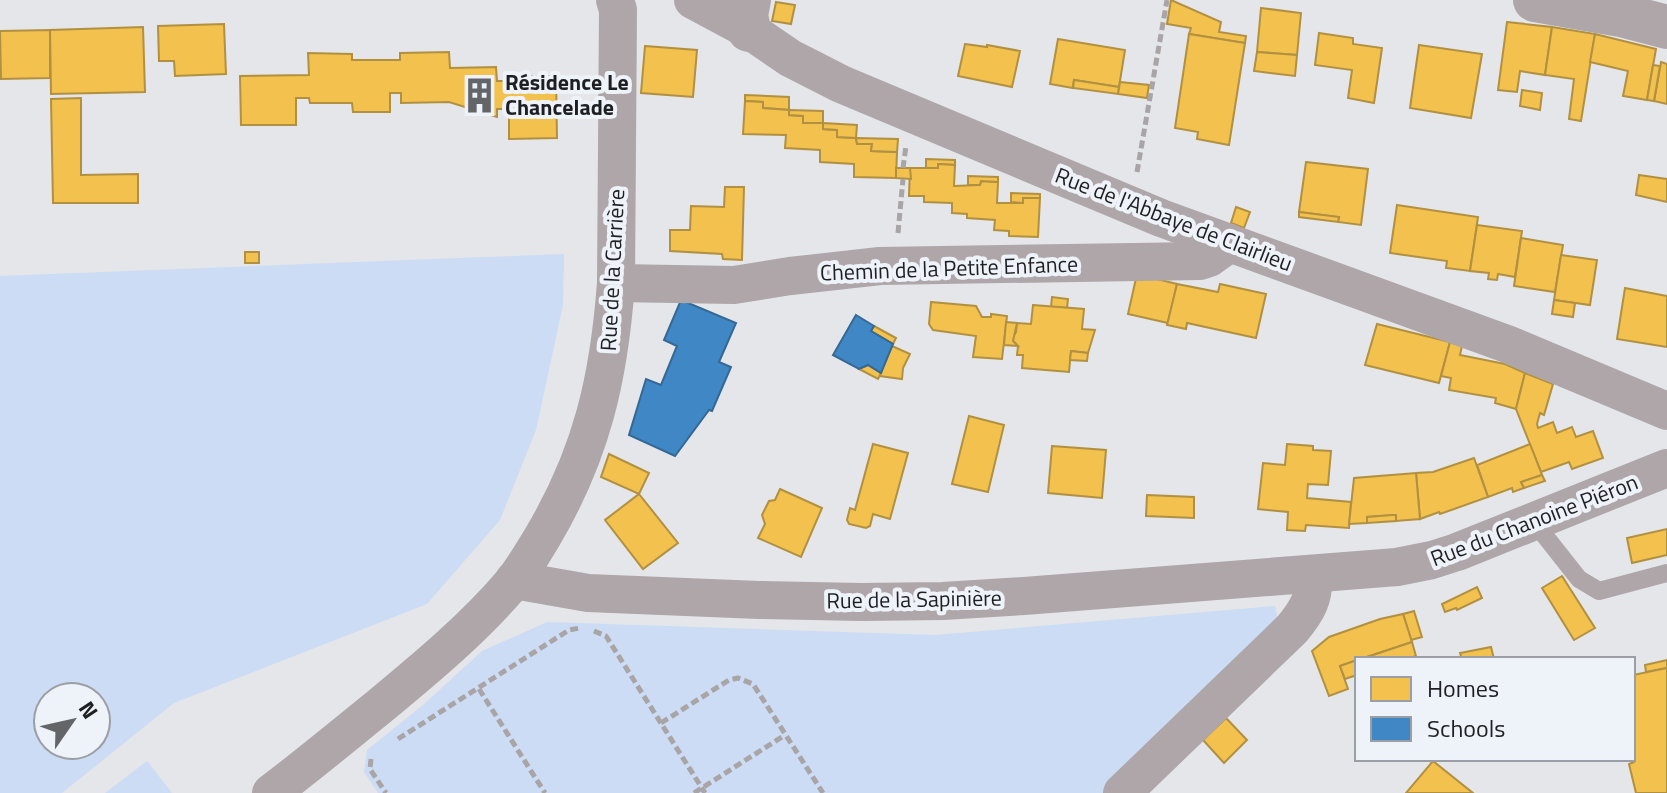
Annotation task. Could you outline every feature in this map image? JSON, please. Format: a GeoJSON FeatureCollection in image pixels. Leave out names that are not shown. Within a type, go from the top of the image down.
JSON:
{"type":"FeatureCollection","features":[{"type":"Feature","properties":{"kind":"street","name":"Rue de la Carrière"},"geometry":{"type":"LineString","coordinates":[[271,793],[312,780],[467,630],[514,580],[555,515],[583,455],[607,372],[613,328],[618,10],[615,0]]}},
{"type":"Feature","properties":{"kind":"street","name":"Rue de l'Abbaye de Clairlieu"},"geometry":{"type":"LineString","coordinates":[[693,0],[749,15],[790,58],[841,84],[1131,206],[1507,344],[1667,411]]}},
{"type":"Feature","properties":{"kind":"street"},"geometry":{"type":"LineString","coordinates":[[1535,0],[1621,15],[1667,27]]}},
{"type":"Feature","properties":{"kind":"street","name":"Chemin de la Petite Enfance"},"geometry":{"type":"LineString","coordinates":[[616,283],[734,285],[790,276],[896,266],[1200,261],[1230,243]]}},
{"type":"Feature","properties":{"kind":"street","name":"Rue du Chanoine Piéron"},"geometry":{"type":"LineString","coordinates":[[1313,574],[1397,567],[1432,560],[1667,468]]}},
{"type":"Feature","properties":{"kind":"street"},"geometry":{"type":"LineString","coordinates":[[1122,793],[1292,629],[1304,615],[1315,591],[1313,574]]}},
{"type":"Feature","properties":{"kind":"street","name":"Rue de la Sapinière"},"geometry":{"type":"LineString","coordinates":[[514,580],[588,593],[861,602],[1024,596],[1313,574]]}},
{"type":"Feature","properties":{"kind":"lane"},"geometry":{"type":"LineString","coordinates":[[1534,522],[1579,579],[1599,591],[1667,573]]}},
{"type":"Feature","properties":{"kind":"path"},"geometry":{"type":"LineString","coordinates":[[1131,206],[1167,0]]}},
{"type":"Feature","properties":{"kind":"path"},"geometry":{"type":"LineString","coordinates":[[896,266],[903,179]]}},
{"type":"Feature","properties":{"kind":"path"},"geometry":{"type":"LineString","coordinates":[[387,747],[569,630],[578,628],[599,631],[606,636],[703,791]]}},
{"type":"Feature","properties":{"kind":"path"},"geometry":{"type":"LineString","coordinates":[[661,723],[729,680],[738,678],[753,684],[823,793]]}},
{"type":"Feature","properties":{"kind":"path"},"geometry":{"type":"LineString","coordinates":[[479,689],[545,793]]}},
{"type":"Feature","properties":{"kind":"path"},"geometry":{"type":"LineString","coordinates":[[694,793],[703,791],[785,735]]}},
{"type":"Feature","properties":{"kind":"path"},"geometry":{"type":"LineString","coordinates":[[374,755],[370,769],[386,793]]}},
{"type":"Feature","properties":{"kind":"shaded area"},"geometry":{"type":"Polygon","coordinates":[[[564,254],[563,305],[536,430],[500,520],[427,604],[174,703],[112,753],[112,681],[32,681],[32,761],[102,761],[62,793],[0,793],[0,276],[564,254]]]}},
{"type":"Feature","properties":{"kind":"shaded area"},"geometry":{"type":"Polygon","coordinates":[[[1275,606],[1279,626],[1105,793],[378,793],[364,772],[367,750],[423,705],[482,651],[547,622],[935,635],[1275,606]]]}},
{"type":"Feature","properties":{"kind":"shaded area"},"geometry":{"type":"Polygon","coordinates":[[[147,761],[172,793],[105,793],[147,761]]]}},
{"type":"Feature","properties":{"kind":"building: Homes"},"geometry":{"type":"Polygon","coordinates":[[[1171,0],[1221,22],[1219,32],[1246,36],[1245,43],[1189,34],[1191,28],[1167,24],[1171,0]]]}},
{"type":"Feature","properties":{"kind":"building: Homes"},"geometry":{"type":"Polygon","coordinates":[[[776,2],[795,5],[791,24],[772,21],[776,2]]]}},
{"type":"Feature","properties":{"kind":"building: Homes"},"geometry":{"type":"Polygon","coordinates":[[[1261,8],[1301,13],[1297,55],[1257,52],[1261,8]]]}},
{"type":"Feature","properties":{"kind":"building: Homes"},"geometry":{"type":"Polygon","coordinates":[[[1507,22],[1552,27],[1545,75],[1520,71],[1517,92],[1498,90],[1507,22]]]}},
{"type":"Feature","properties":{"kind":"building: Homes"},"geometry":{"type":"Polygon","coordinates":[[[224,24],[226,74],[175,76],[174,61],[159,61],[158,26],[224,24]]]}},
{"type":"Feature","properties":{"kind":"building: Homes"},"geometry":{"type":"Polygon","coordinates":[[[143,27],[145,92],[51,94],[50,30],[143,27]]]}},
{"type":"Feature","properties":{"kind":"building: Homes"},"geometry":{"type":"Polygon","coordinates":[[[1552,27],[1595,34],[1581,121],[1569,119],[1574,79],[1545,75],[1552,27]]]}},
{"type":"Feature","properties":{"kind":"building: Homes"},"geometry":{"type":"Polygon","coordinates":[[[50,30],[50,78],[1,79],[0,31],[50,30]]]}},
{"type":"Feature","properties":{"kind":"building: Homes"},"geometry":{"type":"Polygon","coordinates":[[[1319,33],[1353,38],[1353,44],[1382,48],[1374,103],[1348,98],[1352,70],[1315,65],[1319,33]]]}},
{"type":"Feature","properties":{"kind":"building: Homes"},"geometry":{"type":"Polygon","coordinates":[[[1189,34],[1245,43],[1229,145],[1197,139],[1198,132],[1175,128],[1189,34]]]}},
{"type":"Feature","properties":{"kind":"building: Homes"},"geometry":{"type":"Polygon","coordinates":[[[1595,34],[1656,49],[1647,100],[1623,96],[1628,71],[1590,62],[1595,34]]]}},
{"type":"Feature","properties":{"kind":"building: Homes"},"geometry":{"type":"Polygon","coordinates":[[[1058,39],[1125,50],[1119,87],[1074,80],[1073,88],[1050,84],[1058,39]]]}},
{"type":"Feature","properties":{"kind":"building: Homes"},"geometry":{"type":"Polygon","coordinates":[[[965,44],[1020,51],[1012,87],[958,76],[965,44]]]}},
{"type":"Feature","properties":{"kind":"building: Homes"},"geometry":{"type":"Polygon","coordinates":[[[1419,45],[1482,54],[1471,118],[1410,108],[1419,45]]]}},
{"type":"Feature","properties":{"kind":"building: Homes"},"geometry":{"type":"Polygon","coordinates":[[[645,46],[697,50],[693,97],[641,93],[645,46]]]}},
{"type":"Feature","properties":{"kind":"building: Homes","name":"Résidence Le Chancelade"},"geometry":{"type":"Polygon","coordinates":[[[449,52],[450,68],[496,67],[497,81],[509,81],[509,76],[556,76],[557,138],[509,139],[509,109],[497,109],[497,117],[449,102],[401,103],[401,93],[390,93],[390,112],[353,112],[352,103],[310,103],[309,98],[296,98],[296,125],[241,125],[240,76],[309,75],[308,53],[352,54],[352,60],[400,60],[400,53],[449,52]]]}},
{"type":"Feature","properties":{"kind":"building: Homes"},"geometry":{"type":"Polygon","coordinates":[[[1257,52],[1297,55],[1295,76],[1254,71],[1257,52]]]}},
{"type":"Feature","properties":{"kind":"building: Homes"},"geometry":{"type":"Polygon","coordinates":[[[1661,62],[1667,64],[1667,104],[1654,101],[1661,62]]]}},
{"type":"Feature","properties":{"kind":"building: Homes"},"geometry":{"type":"Polygon","coordinates":[[[1653,65],[1660,66],[1654,101],[1647,100],[1653,65]]]}},
{"type":"Feature","properties":{"kind":"building: Homes"},"geometry":{"type":"Polygon","coordinates":[[[1074,80],[1119,87],[1118,94],[1073,88],[1074,80]]]}},
{"type":"Feature","properties":{"kind":"building: Homes"},"geometry":{"type":"Polygon","coordinates":[[[1120,82],[1149,85],[1147,98],[1118,94],[1120,82]]]}},
{"type":"Feature","properties":{"kind":"building: Homes"},"geometry":{"type":"Polygon","coordinates":[[[1522,90],[1542,93],[1540,110],[1520,106],[1522,90]]]}},
{"type":"Feature","properties":{"kind":"building: Homes"},"geometry":{"type":"Polygon","coordinates":[[[745,95],[789,97],[789,110],[763,108],[763,102],[745,101],[745,95]]]}},
{"type":"Feature","properties":{"kind":"building: Homes"},"geometry":{"type":"Polygon","coordinates":[[[81,98],[81,175],[138,174],[138,203],[53,203],[51,99],[81,98]]]}},
{"type":"Feature","properties":{"kind":"building: Homes"},"geometry":{"type":"Polygon","coordinates":[[[745,101],[763,102],[763,108],[789,110],[789,115],[803,116],[803,123],[823,123],[823,129],[837,130],[837,137],[856,138],[857,144],[872,144],[871,151],[897,152],[896,178],[854,177],[854,164],[820,162],[820,150],[785,148],[786,135],[743,134],[745,101]]]}},
{"type":"Feature","properties":{"kind":"building: Homes"},"geometry":{"type":"Polygon","coordinates":[[[789,110],[823,111],[823,123],[803,123],[803,116],[789,115],[789,110]]]}},
{"type":"Feature","properties":{"kind":"building: Homes"},"geometry":{"type":"Polygon","coordinates":[[[823,123],[857,125],[856,138],[837,137],[837,130],[823,129],[823,123]]]}},
{"type":"Feature","properties":{"kind":"building: Homes"},"geometry":{"type":"Polygon","coordinates":[[[856,138],[898,139],[897,152],[871,151],[872,144],[857,144],[856,138]]]}},
{"type":"Feature","properties":{"kind":"building: Homes"},"geometry":{"type":"Polygon","coordinates":[[[926,159],[955,160],[955,165],[938,164],[938,168],[926,168],[926,159]]]}},
{"type":"Feature","properties":{"kind":"building: Homes"},"geometry":{"type":"Polygon","coordinates":[[[1306,162],[1368,169],[1361,225],[1338,222],[1339,217],[1299,212],[1306,162]]]}},
{"type":"Feature","properties":{"kind":"building: Homes"},"geometry":{"type":"Polygon","coordinates":[[[938,164],[955,165],[954,186],[980,185],[981,181],[998,182],[997,203],[1023,203],[1023,198],[1040,198],[1038,237],[1009,236],[1009,231],[994,230],[995,220],[967,218],[967,214],[952,213],[952,203],[924,202],[924,196],[909,196],[910,168],[938,168],[938,164]]]}},
{"type":"Feature","properties":{"kind":"building: Homes"},"geometry":{"type":"Polygon","coordinates":[[[896,168],[910,168],[911,179],[896,178],[896,168]]]}},
{"type":"Feature","properties":{"kind":"building: Homes"},"geometry":{"type":"Polygon","coordinates":[[[1639,175],[1667,179],[1667,202],[1636,195],[1639,175]]]}},
{"type":"Feature","properties":{"kind":"building: Homes"},"geometry":{"type":"Polygon","coordinates":[[[968,176],[998,177],[998,182],[981,181],[980,185],[968,185],[968,176]]]}},
{"type":"Feature","properties":{"kind":"building: Homes"},"geometry":{"type":"Polygon","coordinates":[[[725,187],[744,187],[742,260],[723,259],[722,254],[670,251],[670,230],[690,230],[691,206],[724,207],[725,187]]]}},
{"type":"Feature","properties":{"kind":"building: Homes"},"geometry":{"type":"Polygon","coordinates":[[[1011,193],[1040,194],[1040,198],[1023,198],[1023,203],[1011,202],[1011,193]]]}},
{"type":"Feature","properties":{"kind":"building: Homes"},"geometry":{"type":"Polygon","coordinates":[[[1397,205],[1478,217],[1470,271],[1446,268],[1447,261],[1390,253],[1397,205]]]}},
{"type":"Feature","properties":{"kind":"building: Homes"},"geometry":{"type":"Polygon","coordinates":[[[1236,207],[1250,212],[1244,228],[1231,223],[1236,207]]]}},
{"type":"Feature","properties":{"kind":"building: Homes"},"geometry":{"type":"Polygon","coordinates":[[[1299,212],[1339,217],[1338,222],[1299,217],[1299,212]]]}},
{"type":"Feature","properties":{"kind":"building: Homes"},"geometry":{"type":"Polygon","coordinates":[[[1477,225],[1522,231],[1515,277],[1498,274],[1497,280],[1488,279],[1489,273],[1470,271],[1477,225]]]}},
{"type":"Feature","properties":{"kind":"building: Homes"},"geometry":{"type":"Polygon","coordinates":[[[1521,238],[1563,245],[1555,292],[1514,286],[1521,238]]]}},
{"type":"Feature","properties":{"kind":"building: Homes"},"geometry":{"type":"Polygon","coordinates":[[[245,252],[259,252],[259,263],[245,263],[245,252]]]}},
{"type":"Feature","properties":{"kind":"building: Homes"},"geometry":{"type":"Polygon","coordinates":[[[1561,255],[1597,260],[1590,305],[1554,300],[1561,255]]]}},
{"type":"Feature","properties":{"kind":"building: Homes"},"geometry":{"type":"Polygon","coordinates":[[[1137,274],[1177,284],[1168,323],[1128,314],[1137,274]]]}},
{"type":"Feature","properties":{"kind":"building: Homes"},"geometry":{"type":"Polygon","coordinates":[[[1177,284],[1218,292],[1220,284],[1266,294],[1256,338],[1187,323],[1186,329],[1167,325],[1177,284]]]}},
{"type":"Feature","properties":{"kind":"building: Homes"},"geometry":{"type":"Polygon","coordinates":[[[1625,288],[1667,296],[1667,347],[1617,339],[1625,288]]]}},
{"type":"Feature","properties":{"kind":"building: Homes"},"geometry":{"type":"Polygon","coordinates":[[[1052,297],[1068,299],[1067,308],[1051,307],[1052,297]]]}},
{"type":"Feature","properties":{"kind":"building: Homes"},"geometry":{"type":"Polygon","coordinates":[[[1554,300],[1575,303],[1573,317],[1552,314],[1554,300]]]}},
{"type":"Feature","properties":{"kind":"building: Homes"},"geometry":{"type":"Polygon","coordinates":[[[931,302],[976,306],[982,317],[991,317],[991,314],[1007,316],[1002,359],[973,357],[976,336],[933,330],[929,324],[931,302]]]}},
{"type":"Feature","properties":{"kind":"building: Homes"},"geometry":{"type":"Polygon","coordinates":[[[1033,305],[1084,309],[1082,329],[1095,330],[1088,353],[1071,351],[1069,372],[1022,368],[1023,355],[1017,355],[1018,346],[1013,337],[1017,323],[1031,324],[1033,305]]]}},
{"type":"Feature","properties":{"kind":"building: Homes"},"geometry":{"type":"Polygon","coordinates":[[[1006,322],[1017,323],[1013,341],[1018,346],[1004,345],[1006,322]]]}},
{"type":"Feature","properties":{"kind":"building: Homes"},"geometry":{"type":"Polygon","coordinates":[[[1377,324],[1450,342],[1439,383],[1365,365],[1377,324]]]}},
{"type":"Feature","properties":{"kind":"building: Homes"},"geometry":{"type":"Polygon","coordinates":[[[874,326],[896,338],[893,344],[871,331],[874,326]]]}},
{"type":"Feature","properties":{"kind":"building: Homes"},"geometry":{"type":"Polygon","coordinates":[[[1450,342],[1462,346],[1460,355],[1505,364],[1525,373],[1516,409],[1495,403],[1496,398],[1449,390],[1451,378],[1441,376],[1450,342]]]}},
{"type":"Feature","properties":{"kind":"building: Homes"},"geometry":{"type":"Polygon","coordinates":[[[892,346],[910,354],[903,368],[902,379],[879,376],[892,346]]]}},
{"type":"Feature","properties":{"kind":"building: Homes"},"geometry":{"type":"Polygon","coordinates":[[[1071,351],[1088,353],[1087,361],[1070,360],[1071,351]]]}},
{"type":"Feature","properties":{"kind":"building: Homes"},"geometry":{"type":"Polygon","coordinates":[[[868,365],[881,373],[878,379],[859,369],[868,365]]]}},
{"type":"Feature","properties":{"kind":"building: Homes"},"geometry":{"type":"Polygon","coordinates":[[[1525,373],[1553,384],[1544,415],[1540,413],[1538,428],[1553,422],[1557,433],[1572,427],[1576,437],[1593,431],[1603,458],[1572,469],[1569,462],[1541,472],[1516,409],[1525,373]]]}},
{"type":"Feature","properties":{"kind":"building: Homes"},"geometry":{"type":"Polygon","coordinates":[[[969,416],[1004,425],[988,492],[952,484],[969,416]]]}},
{"type":"Feature","properties":{"kind":"building: Homes"},"geometry":{"type":"Polygon","coordinates":[[[873,444],[908,453],[890,519],[873,514],[870,526],[866,528],[849,524],[847,520],[850,508],[855,510],[873,444]]]}},
{"type":"Feature","properties":{"kind":"building: Homes"},"geometry":{"type":"Polygon","coordinates":[[[1287,444],[1331,451],[1328,485],[1308,484],[1307,498],[1351,502],[1349,528],[1306,525],[1305,531],[1287,530],[1288,512],[1258,509],[1263,463],[1285,465],[1287,444]]]}},
{"type":"Feature","properties":{"kind":"building: Homes"},"geometry":{"type":"Polygon","coordinates":[[[1530,444],[1542,475],[1521,482],[1524,488],[1513,492],[1512,488],[1488,497],[1477,465],[1530,444]]]}},
{"type":"Feature","properties":{"kind":"building: Homes"},"geometry":{"type":"Polygon","coordinates":[[[1052,446],[1106,450],[1102,498],[1048,493],[1052,446]]]}},
{"type":"Feature","properties":{"kind":"building: Homes"},"geometry":{"type":"Polygon","coordinates":[[[609,454],[649,473],[639,494],[601,477],[609,454]]]}},
{"type":"Feature","properties":{"kind":"building: Homes"},"geometry":{"type":"Polygon","coordinates":[[[1474,458],[1488,497],[1420,519],[1416,473],[1433,472],[1474,458]]]}},
{"type":"Feature","properties":{"kind":"building: Homes"},"geometry":{"type":"Polygon","coordinates":[[[1416,473],[1420,519],[1396,521],[1396,515],[1367,517],[1367,523],[1349,524],[1354,478],[1416,473]]]}},
{"type":"Feature","properties":{"kind":"building: Homes"},"geometry":{"type":"Polygon","coordinates":[[[1542,475],[1545,481],[1524,488],[1521,482],[1542,475]]]}},
{"type":"Feature","properties":{"kind":"building: Homes"},"geometry":{"type":"Polygon","coordinates":[[[780,489],[822,508],[801,557],[758,538],[765,524],[762,515],[780,489]]]}},
{"type":"Feature","properties":{"kind":"building: Homes"},"geometry":{"type":"Polygon","coordinates":[[[639,494],[678,543],[643,569],[605,520],[639,494]]]}},
{"type":"Feature","properties":{"kind":"building: Homes"},"geometry":{"type":"Polygon","coordinates":[[[1147,495],[1194,497],[1194,518],[1146,516],[1147,495]]]}},
{"type":"Feature","properties":{"kind":"building: Homes"},"geometry":{"type":"Polygon","coordinates":[[[1396,515],[1396,521],[1367,523],[1367,517],[1396,515]]]}},
{"type":"Feature","properties":{"kind":"building: Homes"},"geometry":{"type":"Polygon","coordinates":[[[1667,529],[1667,555],[1632,563],[1627,538],[1667,529]]]}},
{"type":"Feature","properties":{"kind":"building: Homes"},"geometry":{"type":"Polygon","coordinates":[[[1562,576],[1595,628],[1574,640],[1542,588],[1562,576]]]}},
{"type":"Feature","properties":{"kind":"building: Homes"},"geometry":{"type":"Polygon","coordinates":[[[1477,587],[1482,598],[1445,612],[1442,604],[1477,587]]]}},
{"type":"Feature","properties":{"kind":"building: Homes"},"geometry":{"type":"Polygon","coordinates":[[[1414,611],[1422,637],[1411,640],[1403,614],[1414,611]]]}},
{"type":"Feature","properties":{"kind":"building: Homes"},"geometry":{"type":"Polygon","coordinates":[[[1403,614],[1412,642],[1367,657],[1355,657],[1355,661],[1340,666],[1348,689],[1329,696],[1312,651],[1329,637],[1403,614]]]}},
{"type":"Feature","properties":{"kind":"building: Homes"},"geometry":{"type":"Polygon","coordinates":[[[1412,642],[1416,656],[1413,657],[1367,657],[1412,642]]]}},
{"type":"Feature","properties":{"kind":"building: Homes"},"geometry":{"type":"Polygon","coordinates":[[[1491,647],[1494,657],[1461,657],[1460,653],[1491,647]]]}},
{"type":"Feature","properties":{"kind":"building: Homes"},"geometry":{"type":"Polygon","coordinates":[[[1667,660],[1667,668],[1646,672],[1645,665],[1667,660]]]}},
{"type":"Feature","properties":{"kind":"building: Homes"},"geometry":{"type":"Polygon","coordinates":[[[1355,661],[1355,676],[1345,679],[1340,666],[1355,661]]]}},
{"type":"Feature","properties":{"kind":"building: Homes"},"geometry":{"type":"Polygon","coordinates":[[[1667,668],[1667,793],[1636,793],[1629,764],[1635,761],[1635,675],[1667,668]]]}},
{"type":"Feature","properties":{"kind":"building: Homes"},"geometry":{"type":"Polygon","coordinates":[[[1226,718],[1247,740],[1224,763],[1203,740],[1226,718]]]}},
{"type":"Feature","properties":{"kind":"building: Homes"},"geometry":{"type":"Polygon","coordinates":[[[1433,761],[1473,793],[1406,793],[1433,761]]]}},
{"type":"Feature","properties":{"kind":"building: Schools"},"geometry":{"type":"Polygon","coordinates":[[[681,300],[736,323],[719,362],[731,367],[712,411],[709,410],[675,456],[629,435],[646,379],[661,385],[677,346],[664,340],[681,300]]]}},
{"type":"Feature","properties":{"kind":"building: Schools"},"geometry":{"type":"Polygon","coordinates":[[[856,315],[874,326],[871,331],[893,344],[881,373],[868,365],[859,369],[833,355],[856,315]]]}},
{"type":"Feature","properties":{"kind":"place","name":"Résidence Le Chancelade"},"geometry":{"type":"Point","coordinates":[479,95]}}]}
